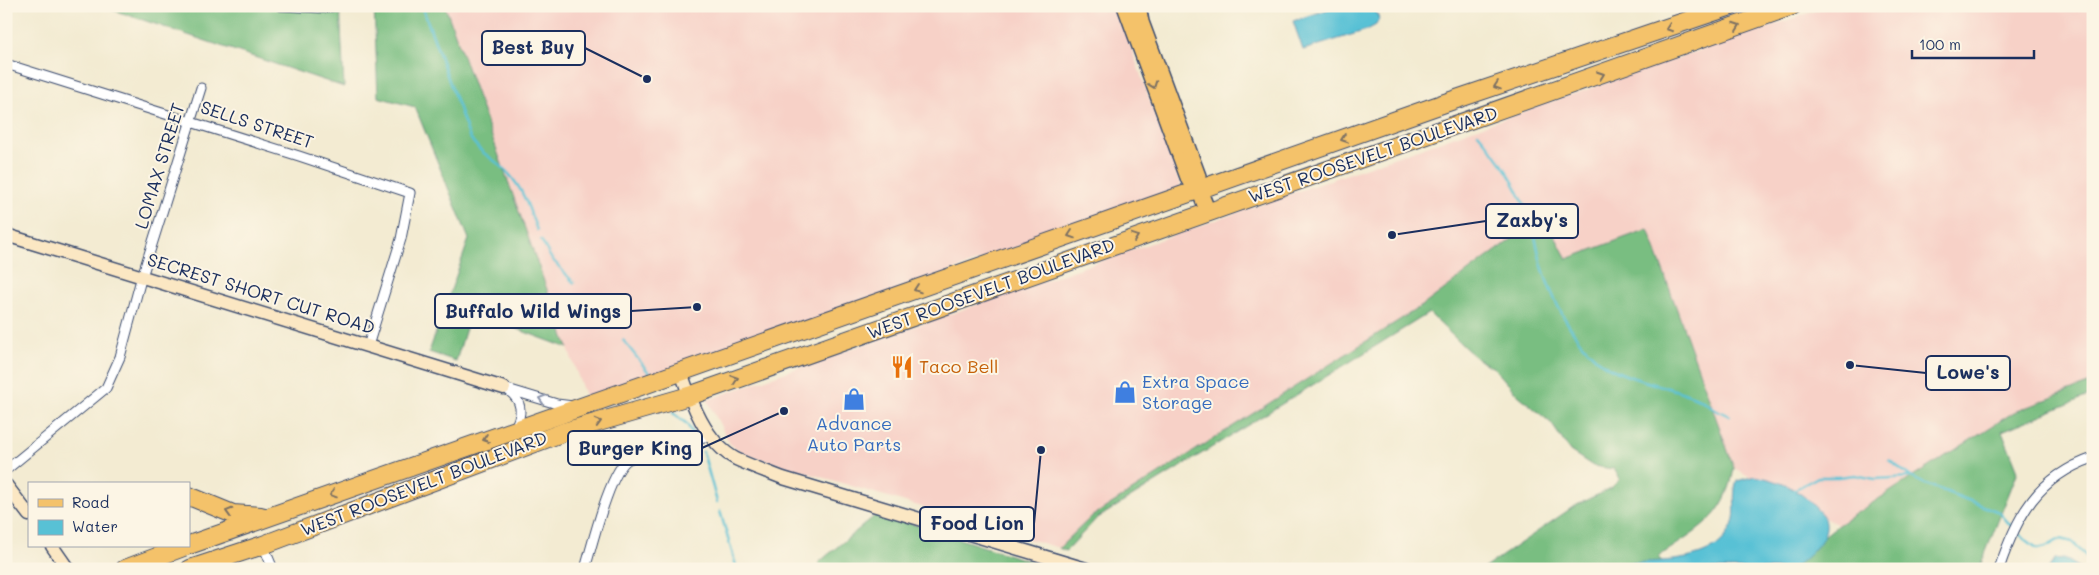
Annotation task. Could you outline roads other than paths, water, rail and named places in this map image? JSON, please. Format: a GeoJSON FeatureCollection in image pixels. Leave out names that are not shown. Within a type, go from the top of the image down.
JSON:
{"type":"FeatureCollection","features":[{"type":"Feature","properties":{"kind":"highway","name":"WEST ROOSEVELT BOULEVARD"},"geometry":{"type":"LineString","coordinates":[[190,545],[514,429],[1731,6]]}},
{"type":"Feature","properties":{"kind":"highway","name":"WEST ROOSEVELT BOULEVARD"},"geometry":{"type":"LineString","coordinates":[[190,569],[263,544],[564,432],[689,396],[1792,6]]}},
{"type":"Feature","properties":{"kind":"highway"},"geometry":{"type":"LineString","coordinates":[[1481,116],[1522,95],[1576,72],[1584,66],[1581,58]]}},
{"type":"Feature","properties":{"kind":"highway"},"geometry":{"type":"LineString","coordinates":[[190,496],[232,514],[251,516],[272,515]]}},
{"type":"Feature","properties":{"kind":"highway"},"geometry":{"type":"LineString","coordinates":[[190,506],[200,510],[208,504]]}},
{"type":"Feature","properties":{"kind":"highway","name":"WEST ROOSEVELT BOULEVARD"},"geometry":{"type":"LineString","coordinates":[[125,569],[169,550]]}},
{"type":"Feature","properties":{"kind":"main road"},"geometry":{"type":"LineString","coordinates":[[1124,6],[1189,180],[1199,190]]}},
{"type":"Feature","properties":{"kind":"main road"},"geometry":{"type":"LineString","coordinates":[[1129,6],[1136,19],[1141,22]]}},
{"type":"Feature","properties":{"kind":"main road"},"geometry":{"type":"LineString","coordinates":[[1138,6],[1141,22],[1198,176],[1199,190],[1208,212]]}},
{"type":"Feature","properties":{"kind":"street"},"geometry":{"type":"LineString","coordinates":[[281,6],[323,8],[336,6]]}},
{"type":"Feature","properties":{"kind":"street","name":"SELLS STREET"},"geometry":{"type":"LineString","coordinates":[[6,64],[389,184],[410,194],[401,238],[368,346]]}},
{"type":"Feature","properties":{"kind":"street","name":"LOMAX STREET"},"geometry":{"type":"LineString","coordinates":[[6,470],[106,388],[120,357],[142,276],[201,88]]}},
{"type":"Feature","properties":{"kind":"street","name":"SECREST SHORT CUT ROAD"},"geometry":{"type":"LineString","coordinates":[[6,235],[557,404],[580,407]]}},
{"type":"Feature","properties":{"kind":"street"},"geometry":{"type":"LineString","coordinates":[[681,372],[689,396],[710,435],[735,458],[783,478],[1086,569]]}},
{"type":"Feature","properties":{"kind":"street"},"geometry":{"type":"LineString","coordinates":[[504,388],[516,397],[521,407],[520,418],[514,429]]}},
{"type":"Feature","properties":{"kind":"street"},"geometry":{"type":"LineString","coordinates":[[585,569],[614,474],[627,460],[710,435]]}},
{"type":"Feature","properties":{"kind":"street"},"geometry":{"type":"LineString","coordinates":[[1999,569],[2005,552],[2032,499],[2064,469],[2093,458]]}},
{"type":"Feature","properties":{"kind":"street"},"geometry":{"type":"LineString","coordinates":[[6,485],[28,514]]}},
{"type":"Feature","properties":{"kind":"street"},"geometry":{"type":"LineString","coordinates":[[263,544],[273,569]]}},
{"type":"Feature","properties":{"kind":"street"},"geometry":{"type":"LineString","coordinates":[[53,548],[67,567]]}},
{"type":"Feature","properties":{"kind":"water"},"geometry":{"type":"Polygon","coordinates":[[[1339,6],[1374,6],[1379,19],[1376,25],[1367,30],[1303,50],[1293,21],[1339,6]]]}},
{"type":"Feature","properties":{"kind":"water"},"geometry":{"type":"Polygon","coordinates":[[[1755,476],[1772,480],[1795,490],[1822,514],[1826,523],[1826,530],[1820,543],[1793,569],[1597,569],[1613,565],[1690,557],[1707,551],[1721,541],[1732,526],[1737,481],[1755,476]]]}},
{"type":"Feature","properties":{"kind":"water"},"geometry":{"type":"Polygon","coordinates":[[[2064,558],[2081,569],[2048,569],[2055,559],[2064,558]]]}},
{"type":"Feature","properties":{"kind":"waterway"},"geometry":{"type":"LineString","coordinates":[[422,6],[469,136],[477,147],[503,168],[516,183],[524,197],[537,230]]}},
{"type":"Feature","properties":{"kind":"waterway"},"geometry":{"type":"LineString","coordinates":[[1478,133],[1500,162],[1524,203],[1551,291],[1571,329],[1588,351],[1608,367],[1620,373],[1685,393],[1730,416]]}},
{"type":"Feature","properties":{"kind":"waterway"},"geometry":{"type":"LineString","coordinates":[[541,240],[551,258],[574,283]]}},
{"type":"Feature","properties":{"kind":"waterway"},"geometry":{"type":"LineString","coordinates":[[623,340],[650,374]]}},
{"type":"Feature","properties":{"kind":"waterway"},"geometry":{"type":"LineString","coordinates":[[673,413],[687,424],[692,433]]}},
{"type":"Feature","properties":{"kind":"waterway"},"geometry":{"type":"LineString","coordinates":[[703,452],[717,502]]}},
{"type":"Feature","properties":{"kind":"waterway"},"geometry":{"type":"LineString","coordinates":[[1889,460],[1911,477],[1923,483],[1999,512],[2012,527]]}},
{"type":"Feature","properties":{"kind":"waterway"},"geometry":{"type":"LineString","coordinates":[[1794,490],[1818,477],[1855,475],[1875,479],[1911,477]]}},
{"type":"Feature","properties":{"kind":"waterway"},"geometry":{"type":"LineString","coordinates":[[720,511],[737,569]]}},
{"type":"Feature","properties":{"kind":"waterway"},"geometry":{"type":"LineString","coordinates":[[2020,535],[2038,549],[2060,539],[2072,542],[2093,563]]}},
{"type":"Feature","properties":{"kind":"place","name":"Best Buy"},"geometry":{"type":"Point","coordinates":[647,79]}},
{"type":"Feature","properties":{"kind":"place","name":"Zaxby's"},"geometry":{"type":"Point","coordinates":[1392,235]}},
{"type":"Feature","properties":{"kind":"place","name":"Buffalo Wild Wings"},"geometry":{"type":"Point","coordinates":[697,307]}},
{"type":"Feature","properties":{"kind":"place","name":"Lowe's"},"geometry":{"type":"Point","coordinates":[1850,365]}},
{"type":"Feature","properties":{"kind":"place","name":"Taco Bell"},"geometry":{"type":"Point","coordinates":[902,367]}},
{"type":"Feature","properties":{"kind":"place","name":"Extra Space Storage"},"geometry":{"type":"Point","coordinates":[1125,392]}},
{"type":"Feature","properties":{"kind":"place","name":"Advance Auto Parts"},"geometry":{"type":"Point","coordinates":[854,399]}},
{"type":"Feature","properties":{"kind":"place","name":"Burger King"},"geometry":{"type":"Point","coordinates":[784,411]}},
{"type":"Feature","properties":{"kind":"place","name":"Food Lion"},"geometry":{"type":"Point","coordinates":[1041,450]}}]}
